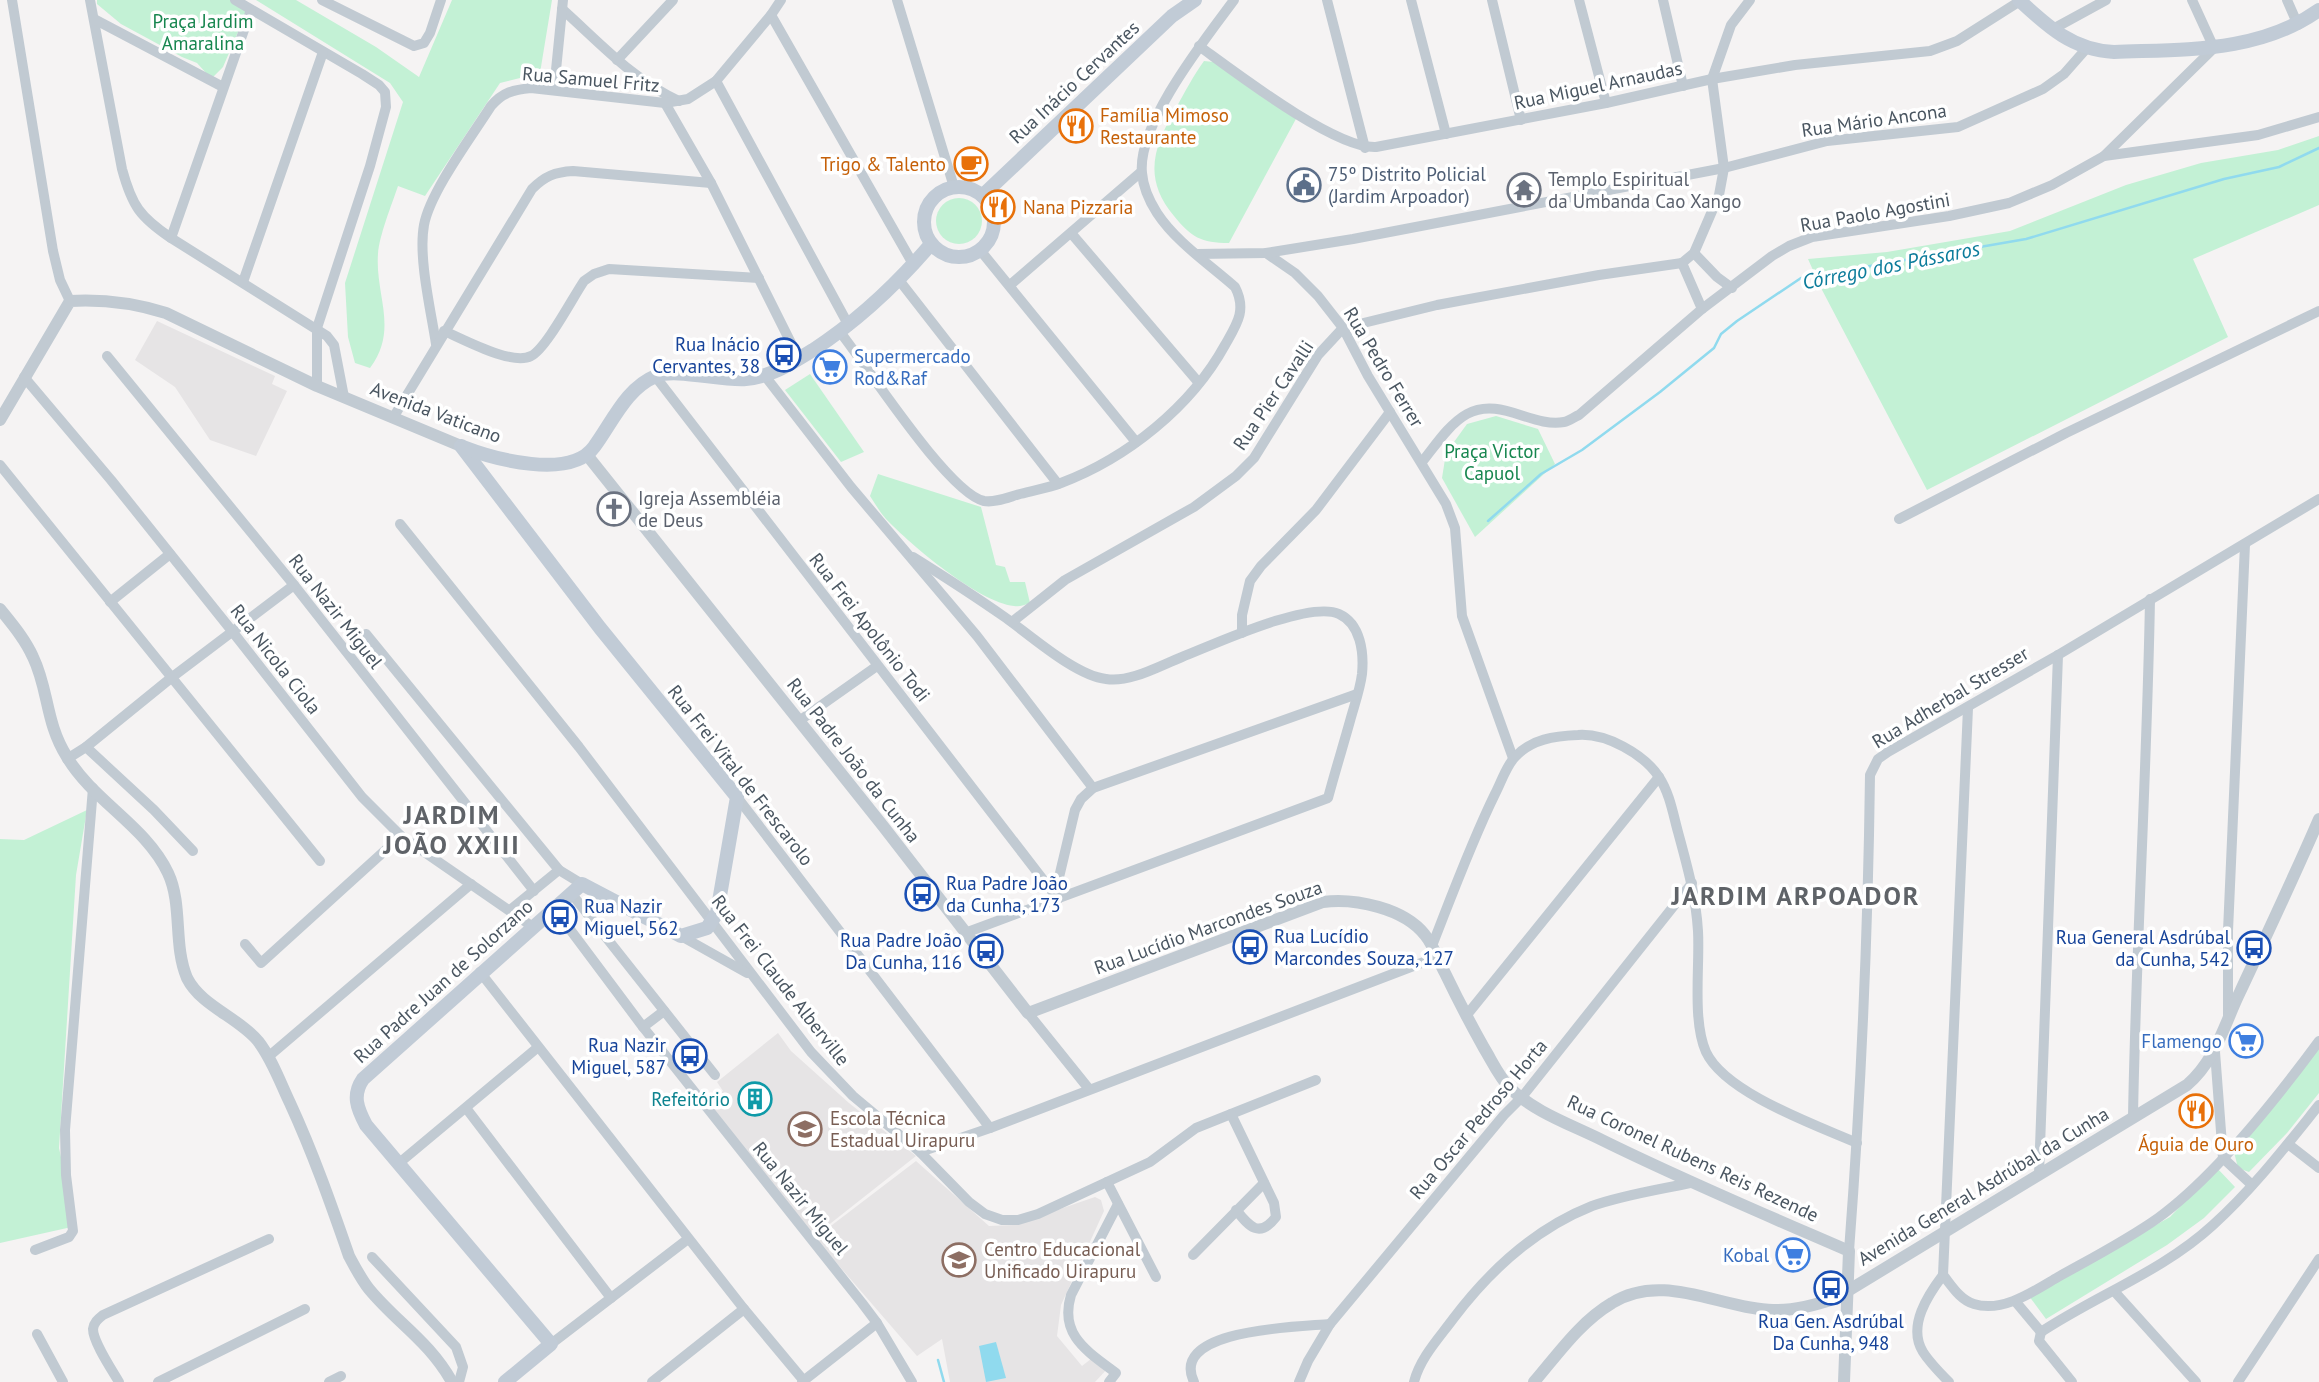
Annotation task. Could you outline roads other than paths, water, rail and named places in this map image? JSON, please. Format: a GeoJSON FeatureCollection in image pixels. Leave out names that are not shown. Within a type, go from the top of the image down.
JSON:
{"type":"FeatureCollection","features":[{"type":"Feature","properties":{"kind":"main road","name":"Rua Inácio Cervantes"},"geometry":{"type":"LineString","coordinates":[[983,195],[1172,16],[1195,0]]}},
{"type":"Feature","properties":{"kind":"main road"},"geometry":{"type":"LineString","coordinates":[[2020,1],[2053,29],[2086,48],[2114,52],[2214,48],[2298,25],[2319,10]]}},
{"type":"Feature","properties":{"kind":"main road"},"geometry":{"type":"LineString","coordinates":[[954,187],[964,187],[983,195],[994,217],[989,241],[980,250],[960,257],[939,251],[931,244],[924,220],[926,208],[933,198],[942,190],[954,187]]}},
{"type":"Feature","properties":{"kind":"main road"},"geometry":{"type":"LineString","coordinates":[[587,455],[638,387],[655,376],[676,373],[722,380],[765,376],[799,359],[844,329],[899,280],[931,244]]}},
{"type":"Feature","properties":{"kind":"main road","name":"Avenida Vaticano"},"geometry":{"type":"LineString","coordinates":[[461,446],[481,454],[536,465],[559,464],[587,455]]}},
{"type":"Feature","properties":{"kind":"main road","name":"Rua Frei Vital de Frescarolo"},"geometry":{"type":"LineString","coordinates":[[461,446],[600,628],[737,797]]}},
{"type":"Feature","properties":{"kind":"main road"},"geometry":{"type":"LineString","coordinates":[[577,889],[681,936],[699,932],[713,922],[718,913],[737,797]]}},
{"type":"Feature","properties":{"kind":"main road","name":"Rua Padre Juan de Solorzano"},"geometry":{"type":"LineString","coordinates":[[551,1344],[366,1125],[356,1100],[357,1089],[363,1079],[480,972],[577,889]]}},
{"type":"Feature","properties":{"kind":"main road"},"geometry":{"type":"LineString","coordinates":[[505,1382],[551,1344]]}},
{"type":"Feature","properties":{"kind":"street"},"geometry":{"type":"LineString","coordinates":[[0,420],[70,301],[60,280],[53,251],[12,0]]}},
{"type":"Feature","properties":{"kind":"street"},"geometry":{"type":"LineString","coordinates":[[90,0],[129,195],[136,210],[171,238],[327,336],[334,345],[345,397]]}},
{"type":"Feature","properties":{"kind":"street"},"geometry":{"type":"LineString","coordinates":[[235,0],[379,85],[385,92],[386,107],[373,157],[317,328],[317,386]]}},
{"type":"Feature","properties":{"kind":"street"},"geometry":{"type":"LineString","coordinates":[[322,0],[414,46],[424,43],[430,33],[441,0]]}},
{"type":"Feature","properties":{"kind":"street"},"geometry":{"type":"LineString","coordinates":[[617,60],[673,0]]}},
{"type":"Feature","properties":{"kind":"street","name":"Rua Samuel Fritz"},"geometry":{"type":"LineString","coordinates":[[436,344],[423,248],[424,225],[431,202],[491,106],[501,95],[513,90],[531,88],[665,103],[680,102],[716,81],[781,0]]}},
{"type":"Feature","properties":{"kind":"street"},"geometry":{"type":"LineString","coordinates":[[897,0],[954,187]]}},
{"type":"Feature","properties":{"kind":"street"},"geometry":{"type":"LineString","coordinates":[[716,81],[844,329],[926,450],[972,496],[984,501],[995,501],[1058,484],[1136,442],[1170,414],[1199,383],[1215,364],[1237,325],[1242,310],[1235,287],[1174,234],[1157,213],[1141,172],[1144,153],[1156,118],[1175,83],[1234,0]]}},
{"type":"Feature","properties":{"kind":"street"},"geometry":{"type":"LineString","coordinates":[[1327,0],[1365,148]]}},
{"type":"Feature","properties":{"kind":"street"},"geometry":{"type":"LineString","coordinates":[[1411,0],[1447,134]]}},
{"type":"Feature","properties":{"kind":"street"},"geometry":{"type":"LineString","coordinates":[[1492,0],[1521,120]]}},
{"type":"Feature","properties":{"kind":"street"},"geometry":{"type":"LineString","coordinates":[[1578,0],[1605,103]]}},
{"type":"Feature","properties":{"kind":"street"},"geometry":{"type":"LineString","coordinates":[[1663,0],[1683,86]]}},
{"type":"Feature","properties":{"kind":"street"},"geometry":{"type":"LineString","coordinates":[[1343,328],[1464,300],[1682,263],[1694,253],[1719,195],[1724,168],[1712,79],[1731,25],[1750,0]]}},
{"type":"Feature","properties":{"kind":"street"},"geometry":{"type":"LineString","coordinates":[[2053,29],[2106,0]]}},
{"type":"Feature","properties":{"kind":"street"},"geometry":{"type":"LineString","coordinates":[[2104,156],[2214,48],[2192,0]]}},
{"type":"Feature","properties":{"kind":"street"},"geometry":{"type":"LineString","coordinates":[[2287,0],[2298,25]]}},
{"type":"Feature","properties":{"kind":"street","name":"Rua Miguel Arnaudas"},"geometry":{"type":"LineString","coordinates":[[1365,148],[1521,120],[1712,79],[1795,65],[1930,51],[1956,41],[2020,1]]}},
{"type":"Feature","properties":{"kind":"street"},"geometry":{"type":"LineString","coordinates":[[562,5],[617,60],[660,93],[680,102]]}},
{"type":"Feature","properties":{"kind":"street"},"geometry":{"type":"LineString","coordinates":[[554,90],[562,5]]}},
{"type":"Feature","properties":{"kind":"street"},"geometry":{"type":"LineString","coordinates":[[171,238],[251,10]]}},
{"type":"Feature","properties":{"kind":"street"},"geometry":{"type":"LineString","coordinates":[[771,15],[913,264]]}},
{"type":"Feature","properties":{"kind":"street"},"geometry":{"type":"LineString","coordinates":[[94,19],[223,87]]}},
{"type":"Feature","properties":{"kind":"street"},"geometry":{"type":"LineString","coordinates":[[1199,47],[1313,124],[1365,148]]}},
{"type":"Feature","properties":{"kind":"street","name":"Rua Mário Ancona"},"geometry":{"type":"LineString","coordinates":[[1197,254],[1266,253],[1353,239],[1724,168],[1827,141],[1944,129],[1971,123],[2055,81],[2086,48]]}},
{"type":"Feature","properties":{"kind":"street"},"geometry":{"type":"LineString","coordinates":[[243,282],[323,52]]}},
{"type":"Feature","properties":{"kind":"street"},"geometry":{"type":"LineString","coordinates":[[665,103],[711,183],[799,359]]}},
{"type":"Feature","properties":{"kind":"street","name":"Rua Paolo Agostini"},"geometry":{"type":"LineString","coordinates":[[1422,462],[1454,424],[1466,414],[1481,408],[1509,411],[1548,421],[1563,422],[1579,415],[1702,309],[1772,256],[1812,237],[1949,216],[2009,203],[2052,185],[2104,156],[2258,135],[2319,117]]}},
{"type":"Feature","properties":{"kind":"street"},"geometry":{"type":"LineString","coordinates":[[393,418],[532,189],[544,177],[573,171],[711,183]]}},
{"type":"Feature","properties":{"kind":"street"},"geometry":{"type":"LineString","coordinates":[[1010,285],[1141,172]]}},
{"type":"Feature","properties":{"kind":"street"},"geometry":{"type":"LineString","coordinates":[[1071,233],[1199,383]]}},
{"type":"Feature","properties":{"kind":"street"},"geometry":{"type":"LineString","coordinates":[[980,250],[1136,442]]}},
{"type":"Feature","properties":{"kind":"street","name":"Rua Pedro Ferrer"},"geometry":{"type":"LineString","coordinates":[[1266,253],[1295,273],[1318,296],[1343,328],[1452,516],[1462,616],[1513,758]]}},
{"type":"Feature","properties":{"kind":"street"},"geometry":{"type":"LineString","coordinates":[[1694,253],[1732,288]]}},
{"type":"Feature","properties":{"kind":"street"},"geometry":{"type":"LineString","coordinates":[[1682,263],[1702,309]]}},
{"type":"Feature","properties":{"kind":"street"},"geometry":{"type":"LineString","coordinates":[[444,331],[504,355],[523,359],[539,351],[584,281],[594,274],[619,270],[759,278]]}},
{"type":"Feature","properties":{"kind":"street"},"geometry":{"type":"LineString","coordinates":[[899,280],[1058,484]]}},
{"type":"Feature","properties":{"kind":"street","name":"Avenida Vaticano"},"geometry":{"type":"LineString","coordinates":[[70,301],[111,300],[139,304],[166,313],[317,386],[461,446]]}},
{"type":"Feature","properties":{"kind":"street"},"geometry":{"type":"LineString","coordinates":[[1899,519],[2066,433],[2319,311]]}},
{"type":"Feature","properties":{"kind":"street","name":"Rua Pier Cavalli"},"geometry":{"type":"LineString","coordinates":[[1012,622],[1065,580],[1194,507],[1236,476],[1254,458],[1318,355],[1343,328]]}},
{"type":"Feature","properties":{"kind":"street","name":"Rua Nazir Miguel"},"geometry":{"type":"LineString","coordinates":[[107,356],[293,585],[534,891]]}},
{"type":"Feature","properties":{"kind":"street","name":"Rua Frei Apolônio Todi"},"geometry":{"type":"LineString","coordinates":[[655,376],[1057,897]]}},
{"type":"Feature","properties":{"kind":"street"},"geometry":{"type":"LineString","coordinates":[[765,376],[851,487],[913,557],[977,636],[1093,789]]}},
{"type":"Feature","properties":{"kind":"street","name":"Rua Nicola Ciola"},"geometry":{"type":"LineString","coordinates":[[24,377],[232,631],[362,797],[401,836],[533,927]]}},
{"type":"Feature","properties":{"kind":"street"},"geometry":{"type":"LineString","coordinates":[[1242,633],[1245,598],[1250,582],[1261,566],[1316,510],[1390,412]]}},
{"type":"Feature","properties":{"kind":"street","name":"Rua Padre João da Cunha"},"geometry":{"type":"LineString","coordinates":[[587,455],[1089,1089]]}},
{"type":"Feature","properties":{"kind":"street"},"geometry":{"type":"LineString","coordinates":[[0,466],[320,861]]}},
{"type":"Feature","properties":{"kind":"street","name":"Rua Adherbal Stresser"},"geometry":{"type":"LineString","coordinates":[[1844,1382],[1869,880],[1870,775],[1878,759],[2059,655],[2319,499]]}},
{"type":"Feature","properties":{"kind":"street","name":"Rua Frei Claude Alberville"},"geometry":{"type":"LineString","coordinates":[[400,524],[579,747],[751,975],[831,1074],[985,1214],[1002,1220],[1018,1220],[1038,1214],[1150,1162],[1196,1128],[1316,1080]]}},
{"type":"Feature","properties":{"kind":"street"},"geometry":{"type":"LineString","coordinates":[[2228,1018],[2228,931],[2245,544]]}},
{"type":"Feature","properties":{"kind":"street"},"geometry":{"type":"LineString","coordinates":[[110,602],[170,554]]}},
{"type":"Feature","properties":{"kind":"street"},"geometry":{"type":"LineString","coordinates":[[913,557],[1070,663],[1089,674],[1105,679],[1120,679],[1149,670],[1242,633],[1299,614],[1322,611],[1339,614],[1353,626],[1360,639],[1363,656],[1357,694],[1328,798],[965,933]]}},
{"type":"Feature","properties":{"kind":"street"},"geometry":{"type":"LineString","coordinates":[[68,759],[293,585]]}},
{"type":"Feature","properties":{"kind":"street"},"geometry":{"type":"LineString","coordinates":[[2133,1117],[2150,599]]}},
{"type":"Feature","properties":{"kind":"street"},"geometry":{"type":"LineString","coordinates":[[0,609],[33,657],[51,724],[68,759],[155,853],[168,874],[187,977],[196,991],[245,1028],[268,1057],[301,1126],[349,1256],[358,1273],[370,1289],[432,1351],[452,1382]]}},
{"type":"Feature","properties":{"kind":"street"},"geometry":{"type":"LineString","coordinates":[[366,634],[577,889],[664,1011],[715,1075]]}},
{"type":"Feature","properties":{"kind":"street"},"geometry":{"type":"LineString","coordinates":[[2039,1174],[2059,655]]}},
{"type":"Feature","properties":{"kind":"street"},"geometry":{"type":"LineString","coordinates":[[799,721],[877,666]]}},
{"type":"Feature","properties":{"kind":"street"},"geometry":{"type":"LineString","coordinates":[[1057,897],[1075,810],[1081,799],[1093,789],[1357,694]]}},
{"type":"Feature","properties":{"kind":"street"},"geometry":{"type":"LineString","coordinates":[[1949,1382],[1924,1354],[1918,1336],[1924,1303],[1944,1275],[1968,708]]}},
{"type":"Feature","properties":{"kind":"street"},"geometry":{"type":"LineString","coordinates":[[919,1152],[990,1128],[1435,952],[1469,851],[1513,758],[1543,740],[1584,734],[1618,744],[1634,752],[1659,777],[1668,796],[1692,883],[1698,930],[1701,1028],[1706,1051],[1717,1070],[1753,1094],[1857,1143]]}},
{"type":"Feature","properties":{"kind":"street"},"geometry":{"type":"LineString","coordinates":[[86,747],[145,802],[192,852]]}},
{"type":"Feature","properties":{"kind":"street"},"geometry":{"type":"LineString","coordinates":[[1466,1016],[1659,777]]}},
{"type":"Feature","properties":{"kind":"street"},"geometry":{"type":"LineString","coordinates":[[35,1250],[69,1237],[73,1231],[66,1175],[65,1130],[93,788]]}},
{"type":"Feature","properties":{"kind":"street","name":"Rua Frei Vital de Frescarolo"},"geometry":{"type":"LineString","coordinates":[[737,797],[990,1128]]}},
{"type":"Feature","properties":{"kind":"street","name":"Avenida General Asdrúbal da Cunha"},"geometry":{"type":"LineString","coordinates":[[1534,1382],[1588,1319],[1615,1301],[1635,1293],[1688,1292],[1773,1310],[1808,1306],[1847,1292],[2188,1085],[2215,1052],[2319,819]]}},
{"type":"Feature","properties":{"kind":"street"},"geometry":{"type":"LineString","coordinates":[[245,944],[261,963],[401,836]]}},
{"type":"Feature","properties":{"kind":"street"},"geometry":{"type":"LineString","coordinates":[[510,910],[559,870]]}},
{"type":"Feature","properties":{"kind":"street","name":"Rua Oscar Pedroso Horta"},"geometry":{"type":"LineString","coordinates":[[1298,1382],[1330,1324],[1522,1097],[1692,883]]}},
{"type":"Feature","properties":{"kind":"street"},"geometry":{"type":"LineString","coordinates":[[268,1057],[471,884]]}},
{"type":"Feature","properties":{"kind":"street","name":"Rua Lucídio Marcondes Souza"},"geometry":{"type":"LineString","coordinates":[[1028,1013],[1323,902],[1342,900],[1365,903],[1388,911],[1416,927],[1435,952],[1466,1016]]}},
{"type":"Feature","properties":{"kind":"street","name":"Rua Nazir Miguel"},"geometry":{"type":"LineString","coordinates":[[554,908],[643,1027],[877,1323],[912,1382]]}},
{"type":"Feature","properties":{"kind":"street"},"geometry":{"type":"LineString","coordinates":[[681,936],[751,975]]}},
{"type":"Feature","properties":{"kind":"street"},"geometry":{"type":"LineString","coordinates":[[480,972],[537,1048],[803,1381],[877,1323]]}},
{"type":"Feature","properties":{"kind":"street"},"geometry":{"type":"LineString","coordinates":[[643,1027],[664,1011]]}},
{"type":"Feature","properties":{"kind":"street","name":"Rua Coronel Rubens Reis Rezende"},"geometry":{"type":"LineString","coordinates":[[1466,1016],[1501,1077],[1522,1097],[1562,1120],[1690,1183],[1849,1251]]}},
{"type":"Feature","properties":{"kind":"street"},"geometry":{"type":"LineString","coordinates":[[1944,1275],[1963,1299],[1973,1304],[1987,1306],[2015,1301],[2130,1237],[2160,1216],[2223,1158],[2319,1041]]}},
{"type":"Feature","properties":{"kind":"street"},"geometry":{"type":"LineString","coordinates":[[398,1164],[537,1048]]}},
{"type":"Feature","properties":{"kind":"street"},"geometry":{"type":"LineString","coordinates":[[2215,1052],[2223,1158],[2252,1185]]}},
{"type":"Feature","properties":{"kind":"street"},"geometry":{"type":"LineString","coordinates":[[2072,1382],[2039,1341],[2041,1332],[2168,1258],[2213,1226],[2288,1144],[2319,1105]]}},
{"type":"Feature","properties":{"kind":"street"},"geometry":{"type":"LineString","coordinates":[[466,1108],[611,1298]]}},
{"type":"Feature","properties":{"kind":"street"},"geometry":{"type":"LineString","coordinates":[[1231,1114],[1276,1210],[1276,1217],[1261,1229],[1255,1230],[1236,1210]]}},
{"type":"Feature","properties":{"kind":"street"},"geometry":{"type":"LineString","coordinates":[[2288,1144],[2319,1168]]}},
{"type":"Feature","properties":{"kind":"street"},"geometry":{"type":"LineString","coordinates":[[1107,1182],[1156,1277]]}},
{"type":"Feature","properties":{"kind":"street"},"geometry":{"type":"LineString","coordinates":[[1193,1255],[1264,1183]]}},
{"type":"Feature","properties":{"kind":"street"},"geometry":{"type":"LineString","coordinates":[[1414,1382],[1428,1353],[1459,1311],[1509,1255],[1551,1224],[1593,1206],[1690,1183]]}},
{"type":"Feature","properties":{"kind":"street"},"geometry":{"type":"LineString","coordinates":[[1109,1382],[1116,1373],[1074,1335],[1069,1326],[1067,1308],[1071,1294],[1118,1203]]}},
{"type":"Feature","properties":{"kind":"street"},"geometry":{"type":"LineString","coordinates":[[119,1382],[94,1336],[93,1327],[96,1321],[103,1315],[269,1239]]}},
{"type":"Feature","properties":{"kind":"street"},"geometry":{"type":"LineString","coordinates":[[551,1344],[688,1239]]}},
{"type":"Feature","properties":{"kind":"street"},"geometry":{"type":"LineString","coordinates":[[372,1257],[456,1347],[463,1367],[459,1382]]}},
{"type":"Feature","properties":{"kind":"street"},"geometry":{"type":"LineString","coordinates":[[2238,1382],[2319,1259]]}},
{"type":"Feature","properties":{"kind":"street"},"geometry":{"type":"LineString","coordinates":[[2114,1291],[2196,1382]]}},
{"type":"Feature","properties":{"kind":"street"},"geometry":{"type":"LineString","coordinates":[[2015,1301],[2041,1332]]}},
{"type":"Feature","properties":{"kind":"street"},"geometry":{"type":"LineString","coordinates":[[652,1382],[744,1309]]}},
{"type":"Feature","properties":{"kind":"street"},"geometry":{"type":"LineString","coordinates":[[158,1382],[305,1310]]}},
{"type":"Feature","properties":{"kind":"street"},"geometry":{"type":"LineString","coordinates":[[1194,1382],[1190,1368],[1195,1356],[1204,1346],[1216,1340],[1237,1334],[1330,1324]]}},
{"type":"Feature","properties":{"kind":"street"},"geometry":{"type":"LineString","coordinates":[[37,1334],[64,1382]]}},
{"type":"Feature","properties":{"kind":"street"},"geometry":{"type":"LineString","coordinates":[[329,1382],[341,1376]]}},
{"type":"Feature","properties":{"kind":"water"},"geometry":{"type":"Polygon","coordinates":[[[996,1342],[1006,1378],[986,1382],[979,1346],[996,1342]]]}},
{"type":"Feature","properties":{"kind":"waterway","name":"Córrego dos Pássaros"},"geometry":{"type":"LineString","coordinates":[[1488,521],[1541,474],[1582,450],[1660,392],[1714,348],[1721,334],[1737,321],[1801,278],[2026,239],[2224,179],[2279,167],[2319,148]]}},
{"type":"Feature","properties":{"kind":"waterway"},"geometry":{"type":"LineString","coordinates":[[938,1360],[944,1382]]}},
{"type":"Feature","properties":{"kind":"place","name":"Família Mimoso Restaurante"},"geometry":{"type":"Point","coordinates":[1076,126]}},
{"type":"Feature","properties":{"kind":"place","name":"Trigo & Talento"},"geometry":{"type":"Point","coordinates":[971,164]}},
{"type":"Feature","properties":{"kind":"place","name":"75º Distrito Policial (Jardim Arpoador)"},"geometry":{"type":"Point","coordinates":[1304,185]}},
{"type":"Feature","properties":{"kind":"place","name":"Templo Espiritual da Umbanda Cao Xango"},"geometry":{"type":"Point","coordinates":[1524,190]}},
{"type":"Feature","properties":{"kind":"place","name":"Nana Pizzaria"},"geometry":{"type":"Point","coordinates":[998,207]}},
{"type":"Feature","properties":{"kind":"place","name":"Rua Inácio Cervantes, 38"},"geometry":{"type":"Point","coordinates":[784,355]}},
{"type":"Feature","properties":{"kind":"place","name":"Supermercado Rod&Raf"},"geometry":{"type":"Point","coordinates":[830,367]}},
{"type":"Feature","properties":{"kind":"place","name":"Igreja Assembléia de Deus"},"geometry":{"type":"Point","coordinates":[614,509]}},
{"type":"Feature","properties":{"kind":"place","name":"Rua Padre João da Cunha, 173"},"geometry":{"type":"Point","coordinates":[922,894]}},
{"type":"Feature","properties":{"kind":"place","name":"Rua Nazir Miguel, 562"},"geometry":{"type":"Point","coordinates":[560,917]}},
{"type":"Feature","properties":{"kind":"place","name":"Rua Lucídio Marcondes Souza, 127"},"geometry":{"type":"Point","coordinates":[1250,947]}},
{"type":"Feature","properties":{"kind":"place","name":"Rua General Asdrúbal da Cunha, 542"},"geometry":{"type":"Point","coordinates":[2254,948]}},
{"type":"Feature","properties":{"kind":"place","name":"Rua Padre João Da Cunha, 116"},"geometry":{"type":"Point","coordinates":[986,951]}},
{"type":"Feature","properties":{"kind":"place","name":"Flamengo"},"geometry":{"type":"Point","coordinates":[2246,1041]}},
{"type":"Feature","properties":{"kind":"place","name":"Rua Nazir Miguel, 587"},"geometry":{"type":"Point","coordinates":[690,1056]}},
{"type":"Feature","properties":{"kind":"place","name":"Refeitório"},"geometry":{"type":"Point","coordinates":[755,1099]}},
{"type":"Feature","properties":{"kind":"place","name":"Águia de Ouro"},"geometry":{"type":"Point","coordinates":[2196,1111]}},
{"type":"Feature","properties":{"kind":"place","name":"Escola Técnica Estadual Uirapuru"},"geometry":{"type":"Point","coordinates":[805,1129]}},
{"type":"Feature","properties":{"kind":"place","name":"Kobal"},"geometry":{"type":"Point","coordinates":[1793,1255]}},
{"type":"Feature","properties":{"kind":"place","name":"Centro Educacional Unificado Uirapuru"},"geometry":{"type":"Point","coordinates":[959,1260]}},
{"type":"Feature","properties":{"kind":"place","name":"Rua Gen. Asdrúbal Da Cunha, 948"},"geometry":{"type":"Point","coordinates":[1831,1288]}},
{"type":"Feature","properties":{"kind":"district","name":"JARDIM JOÃO XXIII"},"geometry":{"type":"Point","coordinates":[452,829]}},
{"type":"Feature","properties":{"kind":"district","name":"JARDIM ARPOADOR"},"geometry":{"type":"Point","coordinates":[1796,895]}},
{"type":"Feature","properties":{"kind":"park label","name":"Praça Jardim Amaralina"},"geometry":{"type":"Point","coordinates":[203,32]}},
{"type":"Feature","properties":{"kind":"park label","name":"Praça Victor Capuol"},"geometry":{"type":"Point","coordinates":[1492,462]}}]}
